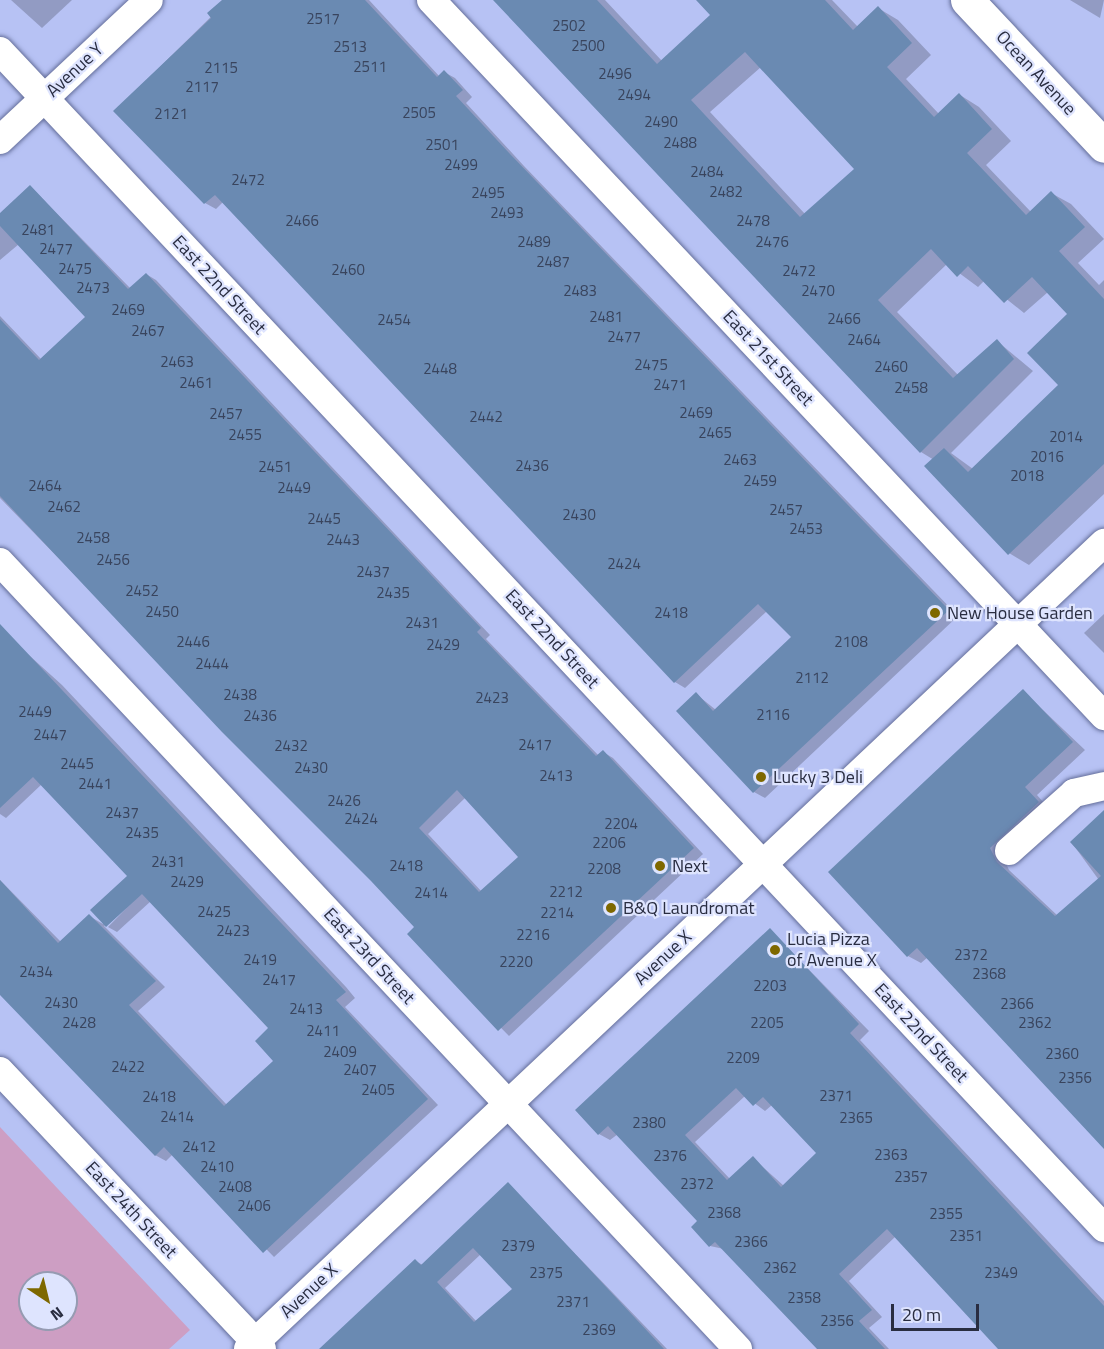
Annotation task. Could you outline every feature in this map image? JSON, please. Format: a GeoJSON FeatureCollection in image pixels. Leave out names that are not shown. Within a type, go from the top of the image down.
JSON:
{"type":"FeatureCollection","features":[{"type":"Feature","properties":{"kind":"main road","name":"Ocean Avenue"},"geometry":{"type":"LineString","coordinates":[[967,0],[1104,146]]}},
{"type":"Feature","properties":{"kind":"street","name":"Avenue Y"},"geometry":{"type":"LineString","coordinates":[[0,140],[149,0]]}},
{"type":"Feature","properties":{"kind":"street","name":"East 21st Street"},"geometry":{"type":"LineString","coordinates":[[431,0],[1104,716]]}},
{"type":"Feature","properties":{"kind":"street","name":"East 22nd Street"},"geometry":{"type":"LineString","coordinates":[[0,51],[1104,1228]]}},
{"type":"Feature","properties":{"kind":"street","name":"Avenue X"},"geometry":{"type":"LineString","coordinates":[[255,1347],[508,1104],[1104,543]]}},
{"type":"Feature","properties":{"kind":"street","name":"East 23rd Street"},"geometry":{"type":"LineString","coordinates":[[0,562],[738,1349]]}},
{"type":"Feature","properties":{"kind":"street"},"geometry":{"type":"LineString","coordinates":[[1009,851],[1074,793],[1104,786]]}},
{"type":"Feature","properties":{"kind":"street","name":"East 24th Street"},"geometry":{"type":"LineString","coordinates":[[0,1071],[255,1347]]}},
{"type":"Feature","properties":{"kind":"shaded area"},"geometry":{"type":"Polygon","coordinates":[[[0,1127],[190,1330],[169,1349],[0,1349],[0,1127]]]}},
{"type":"Feature","properties":{"kind":"building"},"geometry":{"type":"Polygon","coordinates":[[[222,0],[365,0],[437,77],[444,70],[463,90],[456,96],[510,154],[949,610],[753,793],[676,711],[696,692],[713,711],[791,637],[758,604],[674,683],[215,195],[204,204],[113,111],[211,18],[207,13],[222,0]]]}},
{"type":"Feature","properties":{"kind":"building"},"geometry":{"type":"Polygon","coordinates":[[[493,0],[597,0],[657,64],[710,15],[696,0],[825,0],[853,30],[878,6],[912,43],[887,67],[934,117],[959,93],[992,129],[967,153],[1026,215],[1051,191],[1085,227],[1059,251],[1104,299],[1104,464],[1008,555],[924,466],[944,448],[968,472],[1058,385],[1027,353],[1067,314],[1032,277],[1004,303],[968,266],[957,277],[931,249],[878,300],[953,378],[997,339],[1014,359],[920,453],[493,0]],[[745,52],[691,100],[800,217],[854,169],[745,52]]]}},
{"type":"Feature","properties":{"kind":"building"},"geometry":{"type":"Polygon","coordinates":[[[30,185],[128,289],[146,273],[481,628],[477,632],[596,756],[603,750],[694,848],[498,1031],[407,934],[414,927],[222,732],[0,496],[0,319],[39,360],[85,317],[0,226],[0,213],[30,185]],[[457,790],[419,828],[479,892],[518,857],[457,790]]]}},
{"type":"Feature","properties":{"kind":"building"},"geometry":{"type":"Polygon","coordinates":[[[0,624],[346,992],[336,1000],[428,1099],[263,1253],[164,1147],[155,1156],[0,995],[0,880],[58,943],[89,914],[156,981],[129,1005],[224,1106],[273,1061],[255,1041],[268,1028],[142,894],[106,927],[90,910],[127,876],[33,777],[0,808],[0,624]]]}},
{"type":"Feature","properties":{"kind":"building"},"geometry":{"type":"Polygon","coordinates":[[[1023,689],[1073,742],[1025,787],[1039,802],[990,848],[997,862],[1055,916],[1101,876],[1070,842],[1104,810],[1104,1149],[917,948],[907,957],[828,872],[1023,689]]]}},
{"type":"Feature","properties":{"kind":"building"},"geometry":{"type":"Polygon","coordinates":[[[770,928],[859,1024],[850,1033],[1104,1306],[1104,1349],[998,1349],[887,1229],[839,1274],[872,1310],[859,1321],[885,1349],[817,1349],[715,1242],[709,1247],[691,1227],[697,1221],[608,1126],[598,1135],[575,1110],[770,928]],[[736,1088],[685,1135],[727,1180],[753,1156],[781,1187],[816,1153],[763,1097],[753,1106],[736,1088]]]}},
{"type":"Feature","properties":{"kind":"building"},"geometry":{"type":"Polygon","coordinates":[[[508,1182],[664,1349],[319,1349],[415,1259],[421,1265],[508,1182]],[[473,1248],[437,1282],[474,1322],[512,1289],[473,1248]]]}},
{"type":"Feature","properties":{"kind":"place","name":"New House Garden"},"geometry":{"type":"Point","coordinates":[935,613]}},
{"type":"Feature","properties":{"kind":"place","name":"Lucky 3 Deli"},"geometry":{"type":"Point","coordinates":[761,777]}},
{"type":"Feature","properties":{"kind":"place","name":"Next"},"geometry":{"type":"Point","coordinates":[660,866]}},
{"type":"Feature","properties":{"kind":"place","name":"B&Q Laundromat"},"geometry":{"type":"Point","coordinates":[611,908]}},
{"type":"Feature","properties":{"kind":"place","name":"Lucia Pizza of Avenue X"},"geometry":{"type":"Point","coordinates":[775,950]}}]}
